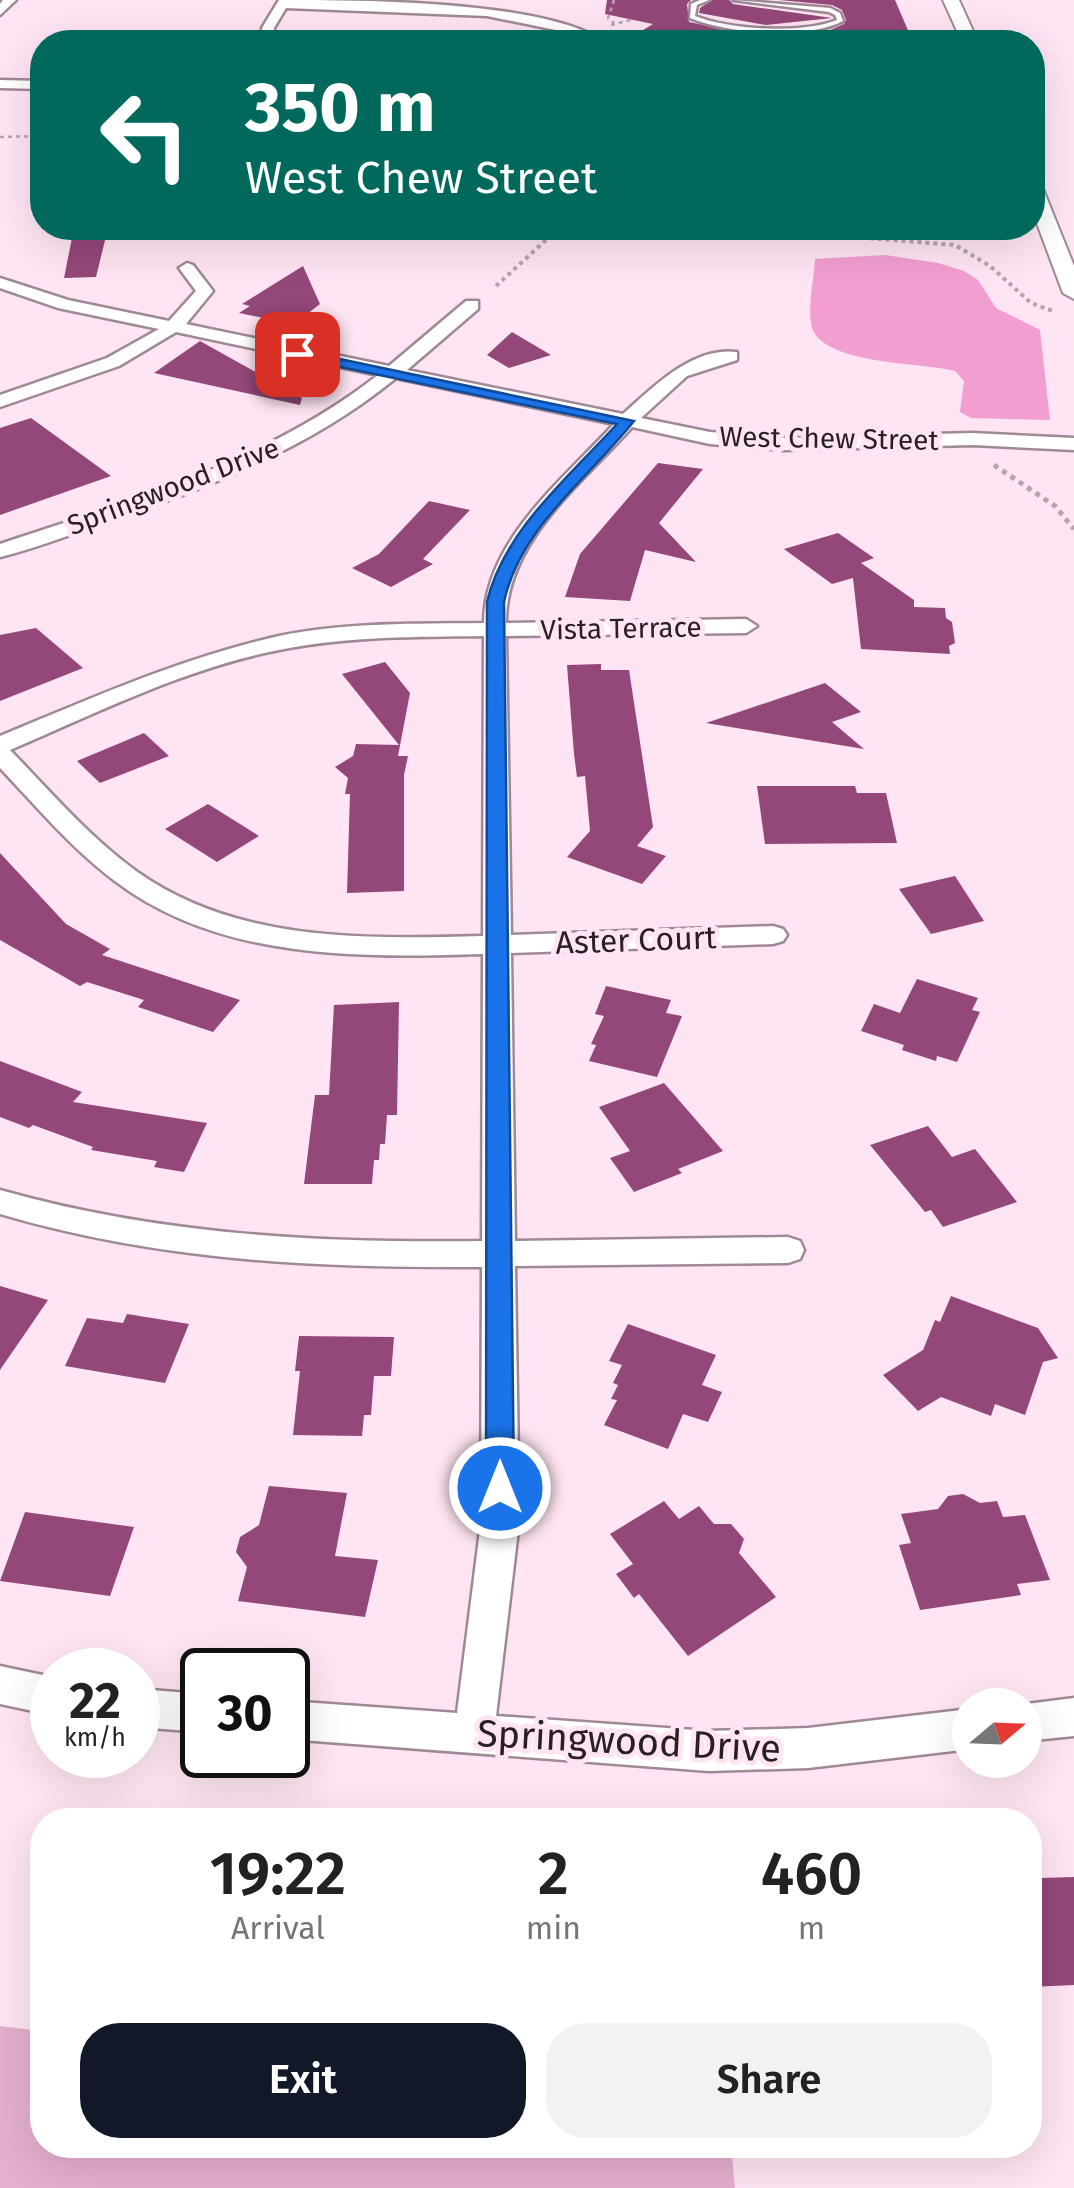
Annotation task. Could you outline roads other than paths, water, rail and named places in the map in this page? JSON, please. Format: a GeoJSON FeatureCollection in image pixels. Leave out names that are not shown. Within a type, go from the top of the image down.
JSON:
{"type":"FeatureCollection","features":[{"type":"Feature","properties":{"kind":"street"},"geometry":{"type":"LineString","coordinates":[[0,11],[10,0]]}},
{"type":"Feature","properties":{"kind":"street"},"geometry":{"type":"LineString","coordinates":[[951,0],[965,30]]}},
{"type":"Feature","properties":{"kind":"street"},"geometry":{"type":"LineString","coordinates":[[268,30],[284,2],[505,14],[572,30]]}},
{"type":"Feature","properties":{"kind":"street"},"geometry":{"type":"LineString","coordinates":[[0,84],[30,85]]}},
{"type":"Feature","properties":{"kind":"street"},"geometry":{"type":"LineString","coordinates":[[1045,216],[1073,284]]}},
{"type":"Feature","properties":{"kind":"street"},"geometry":{"type":"LineString","coordinates":[[0,401],[101,367],[169,326],[205,291],[187,268]]}},
{"type":"Feature","properties":{"kind":"street","name":"West Chew Street"},"geometry":{"type":"LineString","coordinates":[[0,283],[64,304],[710,438],[756,442],[972,439],[1074,444]]}},
{"type":"Feature","properties":{"kind":"street","name":"Springwood Drive"},"geometry":{"type":"LineString","coordinates":[[0,551],[243,464],[336,414],[472,305]]}},
{"type":"Feature","properties":{"kind":"street"},"geometry":{"type":"LineString","coordinates":[[474,1734],[500,1522],[496,602],[510,555],[627,421],[681,372],[730,356]]}},
{"type":"Feature","properties":{"kind":"street","name":"Vista Terrace"},"geometry":{"type":"LineString","coordinates":[[0,746],[179,670],[236,652],[332,634],[746,626]]}},
{"type":"Feature","properties":{"kind":"street","name":"Aster Court"},"geometry":{"type":"LineString","coordinates":[[0,754],[113,866],[143,888],[210,920],[287,940],[354,947],[774,935]]}},
{"type":"Feature","properties":{"kind":"street"},"geometry":{"type":"LineString","coordinates":[[0,1202],[71,1225],[198,1246],[331,1255],[788,1250]]}},
{"type":"Feature","properties":{"kind":"street"},"geometry":{"type":"LineString","coordinates":[[0,1686],[30,1692]]}},
{"type":"Feature","properties":{"kind":"street"},"geometry":{"type":"LineString","coordinates":[[1042,1720],[1074,1716]]}},
{"type":"Feature","properties":{"kind":"street","name":"Springwood Drive"},"geometry":{"type":"LineString","coordinates":[[310,1722],[710,1751],[808,1748],[952,1731]]}},
{"type":"Feature","properties":{"kind":"lane"},"geometry":{"type":"LineString","coordinates":[[706,0],[694,4],[692,17],[700,22],[762,30],[819,28],[840,21],[838,14],[830,10],[736,0]]}}]}
